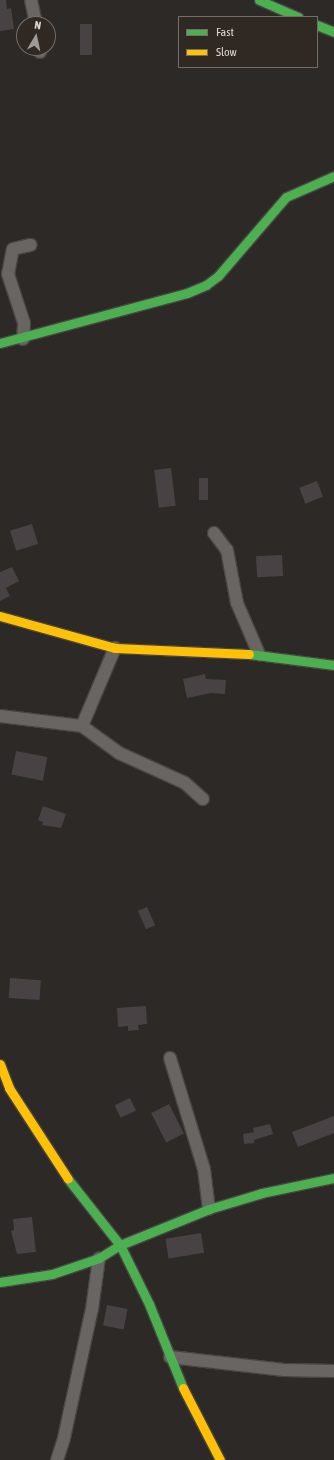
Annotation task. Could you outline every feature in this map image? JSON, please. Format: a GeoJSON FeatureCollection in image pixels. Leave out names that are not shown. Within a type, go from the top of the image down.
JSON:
{"type":"FeatureCollection","features":[{"type":"Feature","properties":{"kind":"street"},"geometry":{"type":"LineString","coordinates":[[31,0],[34,16]]}},
{"type":"Feature","properties":{"kind":"street"},"geometry":{"type":"LineString","coordinates":[[259,0],[296,16]]}},
{"type":"Feature","properties":{"kind":"street"},"geometry":{"type":"LineString","coordinates":[[318,25],[334,32]]}},
{"type":"Feature","properties":{"kind":"street"},"geometry":{"type":"LineString","coordinates":[[0,343],[22,339],[187,293],[206,285],[218,276],[286,198],[297,191],[334,176]]}},
{"type":"Feature","properties":{"kind":"street"},"geometry":{"type":"LineString","coordinates":[[22,339],[24,323],[8,274],[13,249],[31,245]]}},
{"type":"Feature","properties":{"kind":"street"},"geometry":{"type":"LineString","coordinates":[[214,533],[227,550],[237,603],[258,654]]}},
{"type":"Feature","properties":{"kind":"street"},"geometry":{"type":"LineString","coordinates":[[0,616],[115,648],[258,654],[334,665]]}},
{"type":"Feature","properties":{"kind":"street"},"geometry":{"type":"LineString","coordinates":[[82,726],[115,648]]}},
{"type":"Feature","properties":{"kind":"street"},"geometry":{"type":"LineString","coordinates":[[0,716],[82,726],[119,753],[185,782],[203,799]]}},
{"type":"Feature","properties":{"kind":"street"},"geometry":{"type":"LineString","coordinates":[[170,1058],[204,1169],[209,1210]]}},
{"type":"Feature","properties":{"kind":"street"},"geometry":{"type":"LineString","coordinates":[[0,1064],[10,1088],[57,1166],[120,1245],[149,1304],[185,1392],[220,1460]]}},
{"type":"Feature","properties":{"kind":"street"},"geometry":{"type":"LineString","coordinates":[[0,1282],[52,1274],[99,1258],[120,1245],[209,1210],[262,1193],[334,1178]]}},
{"type":"Feature","properties":{"kind":"street"},"geometry":{"type":"LineString","coordinates":[[57,1460],[64,1438],[92,1309],[99,1258]]}},
{"type":"Feature","properties":{"kind":"street"},"geometry":{"type":"LineString","coordinates":[[170,1357],[284,1370],[334,1371]]}},
{"type":"Feature","properties":{"kind":"building"},"geometry":{"type":"Polygon","coordinates":[[[0,0],[6,0],[7,9],[11,8],[14,29],[0,31],[0,0]]]}},
{"type":"Feature","properties":{"kind":"building"},"geometry":{"type":"Polygon","coordinates":[[[80,24],[92,24],[92,55],[80,55],[80,24]]]}},
{"type":"Feature","properties":{"kind":"building"},"geometry":{"type":"Polygon","coordinates":[[[171,468],[176,506],[159,508],[154,470],[171,468]]]}},
{"type":"Feature","properties":{"kind":"building"},"geometry":{"type":"Polygon","coordinates":[[[199,478],[208,478],[208,500],[199,500],[199,478]]]}},
{"type":"Feature","properties":{"kind":"building"},"geometry":{"type":"Polygon","coordinates":[[[317,481],[323,497],[305,504],[299,488],[317,481]]]}},
{"type":"Feature","properties":{"kind":"building"},"geometry":{"type":"Polygon","coordinates":[[[32,524],[38,544],[16,551],[10,531],[32,524]]]}},
{"type":"Feature","properties":{"kind":"building"},"geometry":{"type":"Polygon","coordinates":[[[282,555],[283,576],[257,577],[256,556],[282,555]]]}},
{"type":"Feature","properties":{"kind":"building"},"geometry":{"type":"Polygon","coordinates":[[[12,567],[19,581],[6,588],[10,596],[0,601],[0,572],[12,567]]]}},
{"type":"Feature","properties":{"kind":"building"},"geometry":{"type":"Polygon","coordinates":[[[205,674],[206,679],[226,680],[225,694],[211,693],[187,698],[183,679],[205,674]]]}},
{"type":"Feature","properties":{"kind":"building"},"geometry":{"type":"Polygon","coordinates":[[[16,751],[47,757],[43,781],[11,775],[16,751]]]}},
{"type":"Feature","properties":{"kind":"building"},"geometry":{"type":"Polygon","coordinates":[[[43,806],[66,814],[61,828],[42,825],[43,822],[38,820],[43,806]]]}},
{"type":"Feature","properties":{"kind":"building"},"geometry":{"type":"Polygon","coordinates":[[[147,907],[155,925],[146,929],[138,911],[147,907]]]}},
{"type":"Feature","properties":{"kind":"building"},"geometry":{"type":"Polygon","coordinates":[[[10,978],[41,980],[40,1000],[9,998],[10,978]]]}},
{"type":"Feature","properties":{"kind":"building"},"geometry":{"type":"Polygon","coordinates":[[[146,1006],[147,1024],[138,1025],[139,1030],[128,1031],[128,1026],[118,1027],[117,1008],[146,1006]]]}},
{"type":"Feature","properties":{"kind":"building"},"geometry":{"type":"Polygon","coordinates":[[[130,1098],[136,1111],[121,1118],[115,1105],[130,1098]]]}},
{"type":"Feature","properties":{"kind":"building"},"geometry":{"type":"Polygon","coordinates":[[[169,1104],[184,1133],[166,1142],[151,1113],[169,1104]]]}},
{"type":"Feature","properties":{"kind":"building"},"geometry":{"type":"Polygon","coordinates":[[[334,1116],[334,1133],[298,1147],[292,1132],[334,1116]]]}},
{"type":"Feature","properties":{"kind":"building"},"geometry":{"type":"Polygon","coordinates":[[[270,1124],[273,1134],[254,1140],[254,1143],[244,1144],[243,1134],[254,1132],[253,1128],[270,1124]]]}},
{"type":"Feature","properties":{"kind":"building"},"geometry":{"type":"Polygon","coordinates":[[[32,1217],[36,1252],[17,1254],[11,1231],[14,1230],[13,1219],[32,1217]]]}},
{"type":"Feature","properties":{"kind":"building"},"geometry":{"type":"Polygon","coordinates":[[[201,1233],[204,1253],[169,1258],[165,1239],[201,1233]]]}},
{"type":"Feature","properties":{"kind":"building"},"geometry":{"type":"Polygon","coordinates":[[[107,1305],[128,1309],[124,1330],[103,1326],[107,1305]]]}},
{"type":"Feature","properties":{"kind":"traffic: fast"},"geometry":{"type":"LineString","coordinates":[[259,0],[296,16]]}},
{"type":"Feature","properties":{"kind":"traffic: fast"},"geometry":{"type":"LineString","coordinates":[[318,25],[334,32]]}},
{"type":"Feature","properties":{"kind":"traffic: fast"},"geometry":{"type":"LineString","coordinates":[[0,343],[187,293],[206,285],[218,276],[286,197],[334,176]]}},
{"type":"Feature","properties":{"kind":"traffic: fast"},"geometry":{"type":"LineString","coordinates":[[249,654],[334,665]]}},
{"type":"Feature","properties":{"kind":"traffic: fast"},"geometry":{"type":"LineString","coordinates":[[0,1282],[52,1274],[99,1258],[120,1245],[209,1209],[262,1193],[334,1178]]}},
{"type":"Feature","properties":{"kind":"traffic: fast"},"geometry":{"type":"LineString","coordinates":[[68,1179],[120,1245],[149,1304],[183,1388]]}},
{"type":"Feature","properties":{"kind":"traffic: slow"},"geometry":{"type":"LineString","coordinates":[[0,616],[115,648],[249,654]]}},
{"type":"Feature","properties":{"kind":"traffic: slow"},"geometry":{"type":"LineString","coordinates":[[0,1064],[9,1088],[68,1179]]}},
{"type":"Feature","properties":{"kind":"traffic: slow"},"geometry":{"type":"LineString","coordinates":[[183,1388],[220,1460]]}}]}
